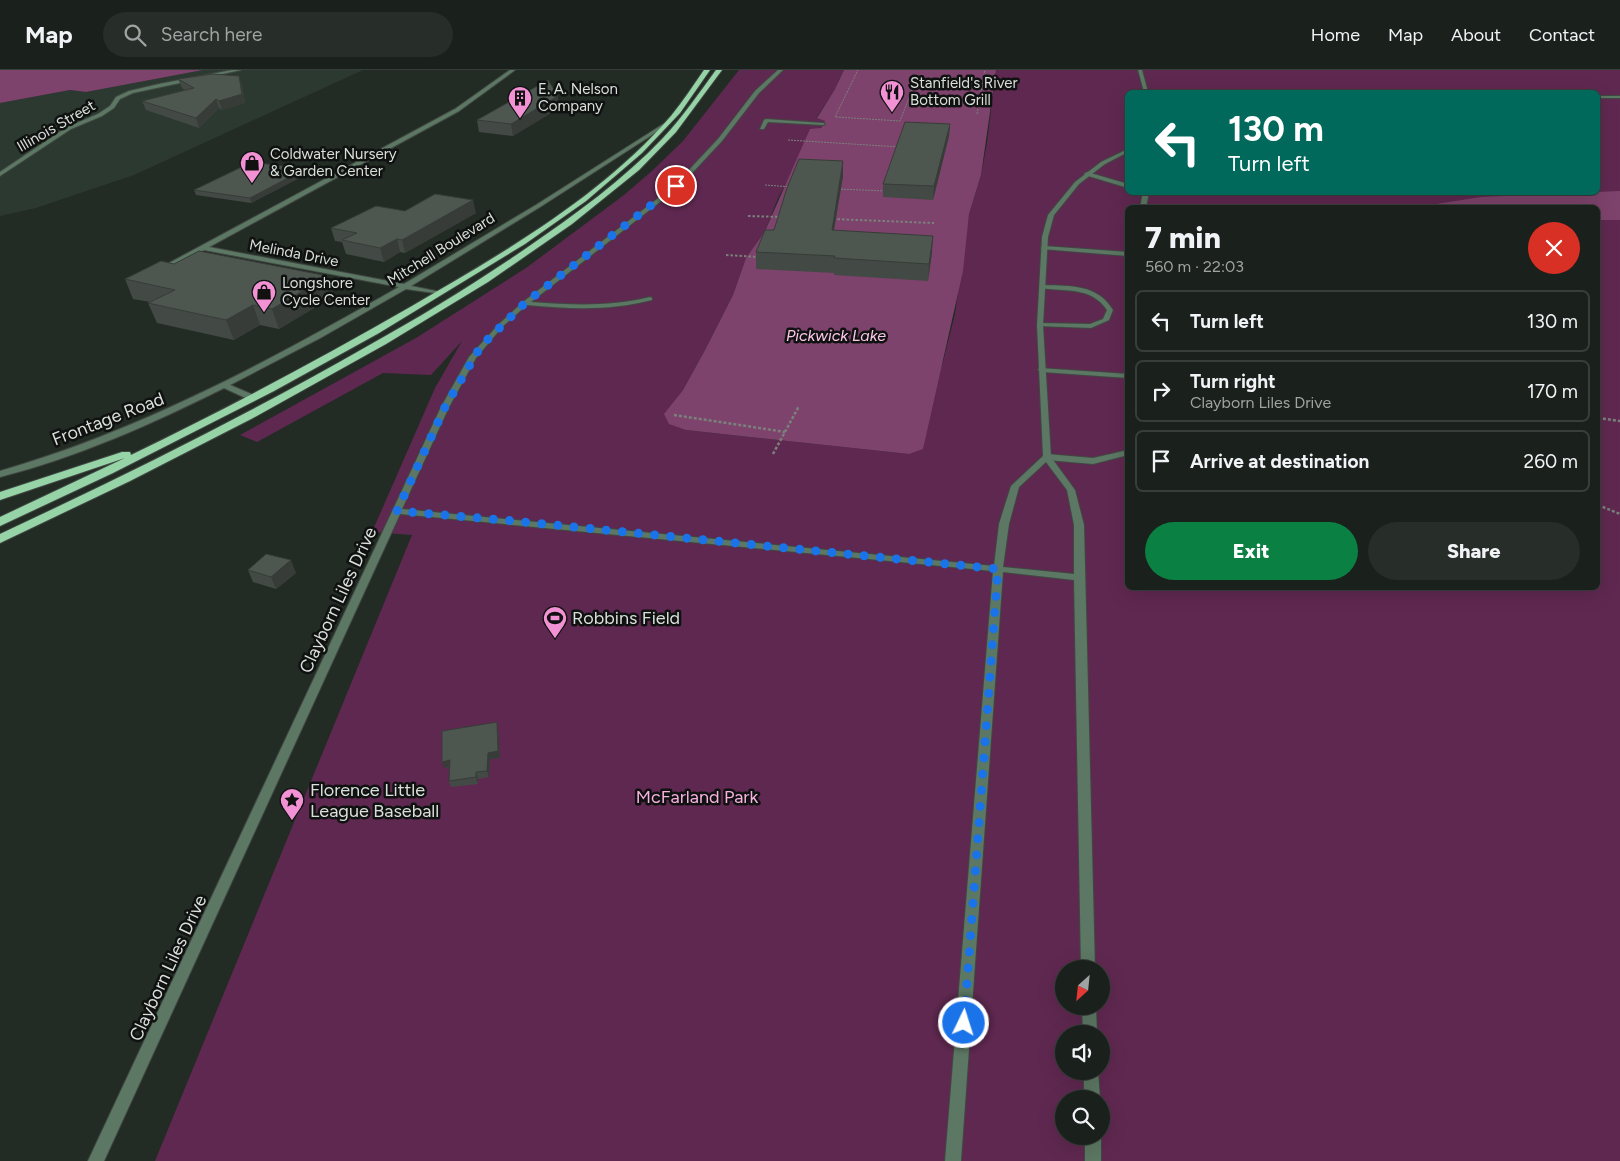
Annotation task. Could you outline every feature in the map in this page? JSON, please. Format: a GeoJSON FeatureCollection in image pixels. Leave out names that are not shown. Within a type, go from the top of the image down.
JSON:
{"type":"FeatureCollection","features":[{"type":"Feature","properties":{"kind":"highway"},"geometry":{"type":"LineString","coordinates":[[0,522],[199,426],[362,340],[516,246],[577,203],[618,170],[667,124],[683,105],[707,70]]}},
{"type":"Feature","properties":{"kind":"highway"},"geometry":{"type":"LineString","coordinates":[[0,538],[156,463],[278,400],[381,344],[507,265],[581,213],[654,151],[691,111],[719,70]]}},
{"type":"Feature","properties":{"kind":"highway"},"geometry":{"type":"LineString","coordinates":[[0,496],[119,456],[199,426]]}},
{"type":"Feature","properties":{"kind":"street","name":"Illinois Street"},"geometry":{"type":"LineString","coordinates":[[0,174],[70,128],[100,116],[112,107],[118,98],[131,92],[239,70]]}},
{"type":"Feature","properties":{"kind":"street"},"geometry":{"type":"LineString","coordinates":[[154,272],[203,248],[416,133],[479,96],[514,70]]}},
{"type":"Feature","properties":{"kind":"street","name":"Clayborn Liles Drive"},"geometry":{"type":"LineString","coordinates":[[96,1161],[445,407],[473,357],[501,325],[525,303],[676,186],[720,140],[757,92],[781,70]]}},
{"type":"Feature","properties":{"kind":"street"},"geometry":{"type":"LineString","coordinates":[[1140,70],[1145,90]]}},
{"type":"Feature","properties":{"kind":"street"},"geometry":{"type":"LineString","coordinates":[[1600,97],[1620,97]]}},
{"type":"Feature","properties":{"kind":"street"},"geometry":{"type":"LineString","coordinates":[[762,128],[766,120],[823,124]]}},
{"type":"Feature","properties":{"kind":"street","name":"Mitchell Boulevard"},"geometry":{"type":"LineString","coordinates":[[225,386],[407,286],[667,124]]}},
{"type":"Feature","properties":{"kind":"street"},"geometry":{"type":"LineString","coordinates":[[1088,960],[1078,577],[1079,525],[1071,490],[1047,457],[1040,325],[1044,248],[1052,215],[1077,183],[1087,174],[1125,152]]}},
{"type":"Feature","properties":{"kind":"street"},"geometry":{"type":"LineString","coordinates":[[1087,174],[1125,185]]}},
{"type":"Feature","properties":{"kind":"street","name":"Melinda Drive"},"geometry":{"type":"LineString","coordinates":[[203,248],[439,293]]}},
{"type":"Feature","properties":{"kind":"street"},"geometry":{"type":"LineString","coordinates":[[1044,248],[1125,254]]}},
{"type":"Feature","properties":{"kind":"street"},"geometry":{"type":"LineString","coordinates":[[1040,325],[1091,326],[1106,320],[1110,310],[1106,302],[1093,293],[1043,287]]}},
{"type":"Feature","properties":{"kind":"street"},"geometry":{"type":"LineString","coordinates":[[525,303],[588,309],[631,305],[650,299]]}},
{"type":"Feature","properties":{"kind":"street"},"geometry":{"type":"LineString","coordinates":[[1042,370],[1125,376]]}},
{"type":"Feature","properties":{"kind":"street"},"geometry":{"type":"LineString","coordinates":[[225,386],[253,398]]}},
{"type":"Feature","properties":{"kind":"street","name":"Frontage Road"},"geometry":{"type":"LineString","coordinates":[[0,474],[65,455],[117,436],[225,386]]}},
{"type":"Feature","properties":{"kind":"street"},"geometry":{"type":"LineString","coordinates":[[953,1161],[998,569],[1004,524],[1015,486],[1047,457],[1093,461],[1125,453]]}},
{"type":"Feature","properties":{"kind":"street"},"geometry":{"type":"LineString","coordinates":[[397,511],[1078,577]]}},
{"type":"Feature","properties":{"kind":"street"},"geometry":{"type":"LineString","coordinates":[[1093,1145],[1093,1161]]}},
{"type":"Feature","properties":{"kind":"path"},"geometry":{"type":"LineString","coordinates":[[835,117],[858,70]]}},
{"type":"Feature","properties":{"kind":"path"},"geometry":{"type":"LineString","coordinates":[[977,114],[984,70]]}},
{"type":"Feature","properties":{"kind":"path"},"geometry":{"type":"LineString","coordinates":[[827,117],[900,121],[917,77]]}},
{"type":"Feature","properties":{"kind":"path"},"geometry":{"type":"LineString","coordinates":[[982,86],[1008,88]]}},
{"type":"Feature","properties":{"kind":"path"},"geometry":{"type":"LineString","coordinates":[[788,140],[907,147]]}},
{"type":"Feature","properties":{"kind":"path"},"geometry":{"type":"LineString","coordinates":[[765,185],[794,187]]}},
{"type":"Feature","properties":{"kind":"path"},"geometry":{"type":"LineString","coordinates":[[832,188],[889,191]]}},
{"type":"Feature","properties":{"kind":"path"},"geometry":{"type":"LineString","coordinates":[[748,216],[787,218]]}},
{"type":"Feature","properties":{"kind":"path"},"geometry":{"type":"LineString","coordinates":[[826,219],[934,223]]}},
{"type":"Feature","properties":{"kind":"path"},"geometry":{"type":"LineString","coordinates":[[726,255],[765,257]]}},
{"type":"Feature","properties":{"kind":"path"},"geometry":{"type":"LineString","coordinates":[[773,454],[799,406]]}},
{"type":"Feature","properties":{"kind":"path"},"geometry":{"type":"LineString","coordinates":[[674,415],[785,432]]}},
{"type":"Feature","properties":{"kind":"path"},"geometry":{"type":"LineString","coordinates":[[1600,418],[1620,421]]}},
{"type":"Feature","properties":{"kind":"path"},"geometry":{"type":"LineString","coordinates":[[1600,506],[1620,514]]}},
{"type":"Feature","properties":{"kind":"shaded area"},"geometry":{"type":"Polygon","coordinates":[[[203,70],[363,70],[134,175],[36,208],[0,216],[0,103],[70,90],[86,92],[203,70]]]}},
{"type":"Feature","properties":{"kind":"green space","name":"McFarland Park"},"geometry":{"type":"Polygon","coordinates":[[[739,70],[844,70],[835,89],[817,117],[825,121],[795,167],[778,198],[765,231],[746,258],[733,295],[705,350],[683,390],[665,414],[686,430],[909,454],[943,362],[955,314],[969,214],[981,175],[987,143],[996,70],[1620,70],[1620,1161],[155,1161],[412,535],[372,532],[435,388],[462,341],[431,375],[383,373],[257,442],[240,435],[416,338],[526,268],[624,195],[683,141],[739,70]]]}},
{"type":"Feature","properties":{"kind":"water"},"geometry":{"type":"Polygon","coordinates":[[[0,70],[203,70],[86,92],[70,90],[0,103],[0,70]]]}},
{"type":"Feature","properties":{"kind":"water","name":"Pickwick Lake"},"geometry":{"type":"Polygon","coordinates":[[[844,70],[996,70],[981,175],[969,214],[963,271],[923,449],[909,454],[686,430],[669,424],[664,414],[683,390],[705,350],[733,295],[746,258],[765,231],[810,129],[821,128],[825,121],[817,118],[844,70]]]}},
{"type":"Feature","properties":{"kind":"water"},"geometry":{"type":"Polygon","coordinates":[[[1620,191],[1620,220],[1600,220],[1600,205],[1430,205],[1481,197],[1600,195],[1600,192],[1620,191]]]}},
{"type":"Feature","properties":{"kind":"building"},"geometry":{"type":"Polygon","coordinates":[[[213,74],[239,76],[242,94],[219,101],[216,99],[196,118],[142,101],[194,88],[178,79],[213,74]]]}},
{"type":"Feature","properties":{"kind":"building"},"geometry":{"type":"Polygon","coordinates":[[[548,80],[558,96],[511,124],[477,120],[548,80]]]}},
{"type":"Feature","properties":{"kind":"building"},"geometry":{"type":"Polygon","coordinates":[[[905,122],[950,124],[934,186],[883,184],[905,122]]]}},
{"type":"Feature","properties":{"kind":"building"},"geometry":{"type":"Polygon","coordinates":[[[799,159],[843,161],[832,230],[933,236],[929,264],[756,252],[765,230],[774,230],[787,188],[799,159]]]}},
{"type":"Feature","properties":{"kind":"building","name":"Coldwater Nursery & Garden Center"},"geometry":{"type":"Polygon","coordinates":[[[252,162],[305,169],[250,198],[194,190],[252,162]]]}},
{"type":"Feature","properties":{"kind":"building"},"geometry":{"type":"Polygon","coordinates":[[[435,194],[473,200],[402,240],[397,239],[380,248],[342,240],[357,233],[331,228],[376,206],[405,211],[435,194]]]}},
{"type":"Feature","properties":{"kind":"building"},"geometry":{"type":"Polygon","coordinates":[[[199,251],[328,276],[272,309],[253,305],[226,320],[148,303],[175,290],[125,279],[161,261],[174,264],[199,251]]]}},
{"type":"Feature","properties":{"kind":"building"},"geometry":{"type":"Polygon","coordinates":[[[266,554],[291,560],[271,577],[248,570],[266,554]]]}},
{"type":"Feature","properties":{"kind":"building"},"geometry":{"type":"Polygon","coordinates":[[[497,722],[498,751],[488,753],[487,771],[476,772],[476,777],[449,781],[450,760],[442,762],[442,731],[497,722]]]}},
{"type":"Feature","properties":{"kind":"place","name":"Stanfield's River Bottom Grill"},"geometry":{"type":"Point","coordinates":[892,113]}},
{"type":"Feature","properties":{"kind":"place","name":"E. A. Nelson Company"},"geometry":{"type":"Point","coordinates":[520,119]}},
{"type":"Feature","properties":{"kind":"place","name":"Coldwater Nursery & Garden Center"},"geometry":{"type":"Point","coordinates":[252,184]}},
{"type":"Feature","properties":{"kind":"place","name":"Longshore Cycle Center"},"geometry":{"type":"Point","coordinates":[264,313]}},
{"type":"Feature","properties":{"kind":"place","name":"Robbins Field"},"geometry":{"type":"Point","coordinates":[555,639]}},
{"type":"Feature","properties":{"kind":"place","name":"Florence Little League Baseball"},"geometry":{"type":"Point","coordinates":[292,821]}},
{"type":"Feature","properties":{"kind":"route"},"geometry":{"type":"LineString","coordinates":[[676,186],[525,303],[481,346],[445,407],[397,511],[998,569],[964,1023]]}}]}
